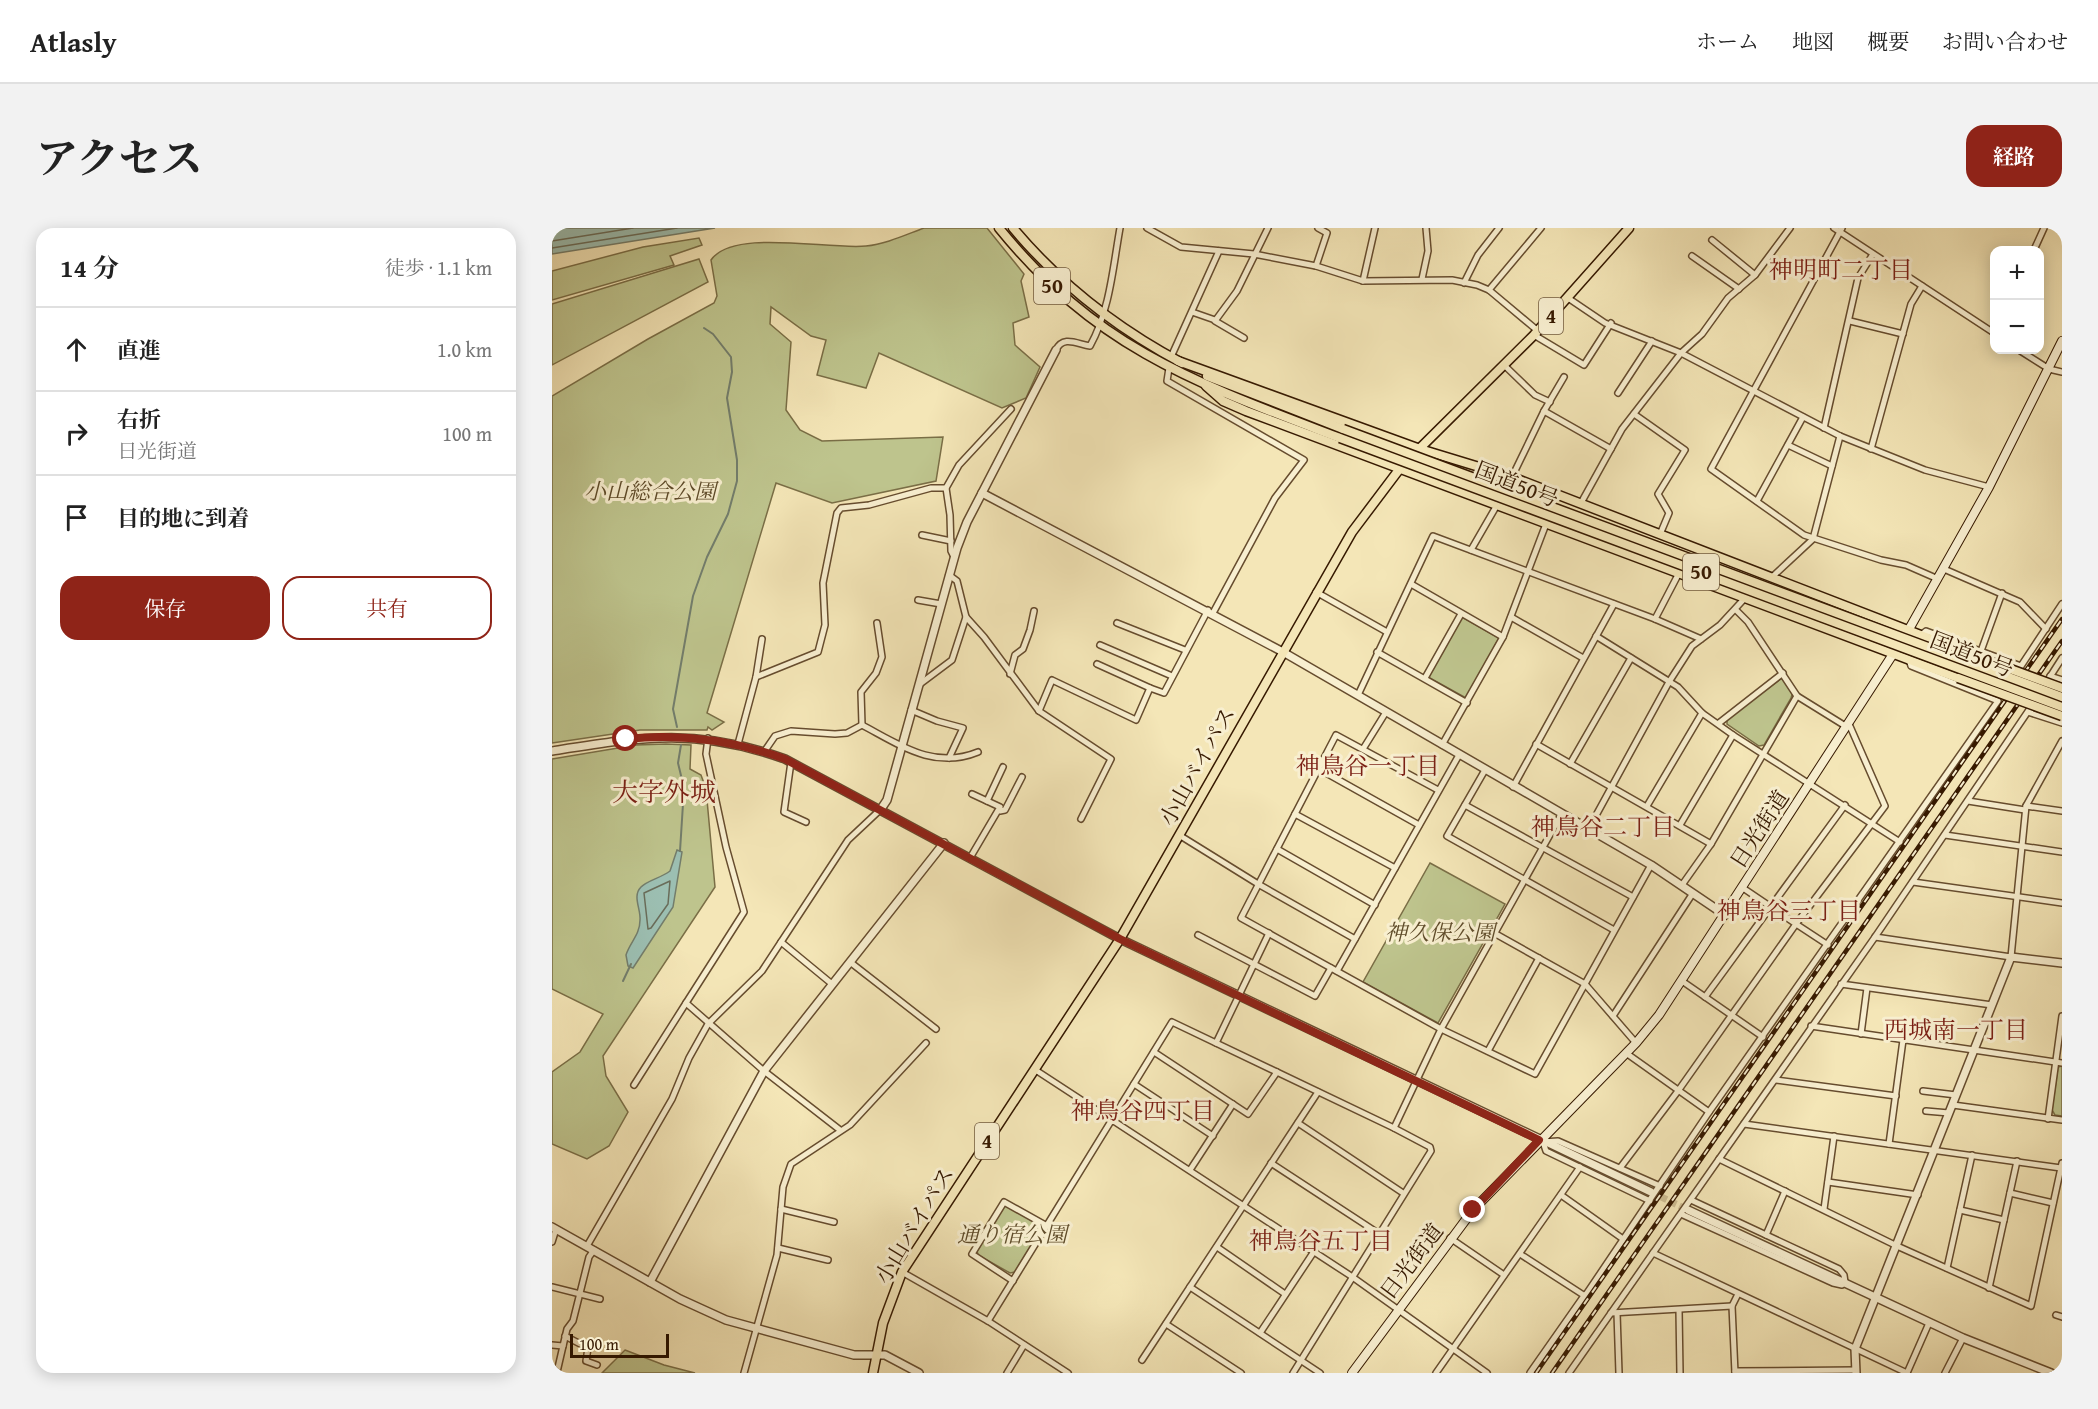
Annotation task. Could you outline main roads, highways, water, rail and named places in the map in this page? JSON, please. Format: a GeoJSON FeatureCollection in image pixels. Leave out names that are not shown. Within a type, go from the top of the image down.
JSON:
{"type":"FeatureCollection","features":[{"type":"Feature","properties":{"kind":"highway","name":"国道50号"},"geometry":{"type":"LineString","coordinates":[[999,228],[1052,286],[1099,326],[1169,368],[1206,386],[1342,433],[2062,697]]}},
{"type":"Feature","properties":{"kind":"highway","name":"国道50号"},"geometry":{"type":"LineString","coordinates":[[1013,228],[1050,270],[1103,313],[1174,359],[1236,388],[1342,433],[2062,707]]}},
{"type":"Feature","properties":{"kind":"highway","name":"小山バイパス"},"geometry":{"type":"LineString","coordinates":[[873,1373],[887,1312],[902,1272],[1120,939],[1352,532],[1401,467],[1536,333],[1629,228]]}},
{"type":"Feature","properties":{"kind":"highway"},"geometry":{"type":"LineString","coordinates":[[1174,359],[1420,449],[1512,477],[1581,502],[1661,532],[1770,579],[2062,688]]}},
{"type":"Feature","properties":{"kind":"highway"},"geometry":{"type":"LineString","coordinates":[[1206,386],[1223,401],[1246,411],[1401,467],[1546,524],[2062,716]]}},
{"type":"Feature","properties":{"kind":"main road","name":"日光街道"},"geometry":{"type":"LineString","coordinates":[[1352,1373],[1396,1310],[1473,1210],[1636,1043],[1682,981],[1908,631],[1989,487],[2062,341]]}},
{"type":"Feature","properties":{"kind":"water"},"geometry":{"type":"Polygon","coordinates":[[[552,228],[715,228],[552,254],[552,228]]]}},
{"type":"Feature","properties":{"kind":"water"},"geometry":{"type":"Polygon","coordinates":[[[677,850],[682,852],[673,907],[633,968],[628,966],[626,955],[640,925],[638,891],[644,885],[670,871],[677,850]]]}},
{"type":"Feature","properties":{"kind":"waterway"},"geometry":{"type":"LineString","coordinates":[[677,727],[673,709],[693,596],[707,557],[728,514],[737,481],[737,460],[727,398],[732,372],[731,357],[713,334],[704,328]]}},
{"type":"Feature","properties":{"kind":"waterway"},"geometry":{"type":"LineString","coordinates":[[680,851],[684,788],[678,763],[681,745]]}},
{"type":"Feature","properties":{"kind":"waterway"},"geometry":{"type":"LineString","coordinates":[[623,981],[631,964]]}},
{"type":"Feature","properties":{"kind":"tunnel"},"geometry":{"type":"LineString","coordinates":[[1651,1192],[1688,1210]]}},
{"type":"Feature","properties":{"kind":"railway"},"geometry":{"type":"LineString","coordinates":[[1536,1373],[2062,619]]}},
{"type":"Feature","properties":{"kind":"railway"},"geometry":{"type":"LineString","coordinates":[[1552,1373],[2062,641]]}},
{"type":"Feature","properties":{"kind":"district","name":"神明町二丁目"},"geometry":{"type":"Point","coordinates":[1841,270]}},
{"type":"Feature","properties":{"kind":"district","name":"神鳥谷一丁目"},"geometry":{"type":"Point","coordinates":[1368,766]}},
{"type":"Feature","properties":{"kind":"district","name":"大字外城"},"geometry":{"type":"Point","coordinates":[664,792]}},
{"type":"Feature","properties":{"kind":"district","name":"神鳥谷二丁目"},"geometry":{"type":"Point","coordinates":[1603,827]}},
{"type":"Feature","properties":{"kind":"district","name":"神鳥谷三丁目"},"geometry":{"type":"Point","coordinates":[1789,911]}},
{"type":"Feature","properties":{"kind":"district","name":"西城南一丁目"},"geometry":{"type":"Point","coordinates":[1956,1030]}},
{"type":"Feature","properties":{"kind":"district","name":"神鳥谷四丁目"},"geometry":{"type":"Point","coordinates":[1143,1111]}},
{"type":"Feature","properties":{"kind":"district","name":"神鳥谷五丁目"},"geometry":{"type":"Point","coordinates":[1321,1241]}},
{"type":"Feature","properties":{"kind":"park label","name":"小山総合公園"},"geometry":{"type":"Point","coordinates":[650,491]}},
{"type":"Feature","properties":{"kind":"park label","name":"神久保公園"},"geometry":{"type":"Point","coordinates":[1440,932]}},
{"type":"Feature","properties":{"kind":"park label","name":"通り宿公園"},"geometry":{"type":"Point","coordinates":[1012,1234]}}]}
